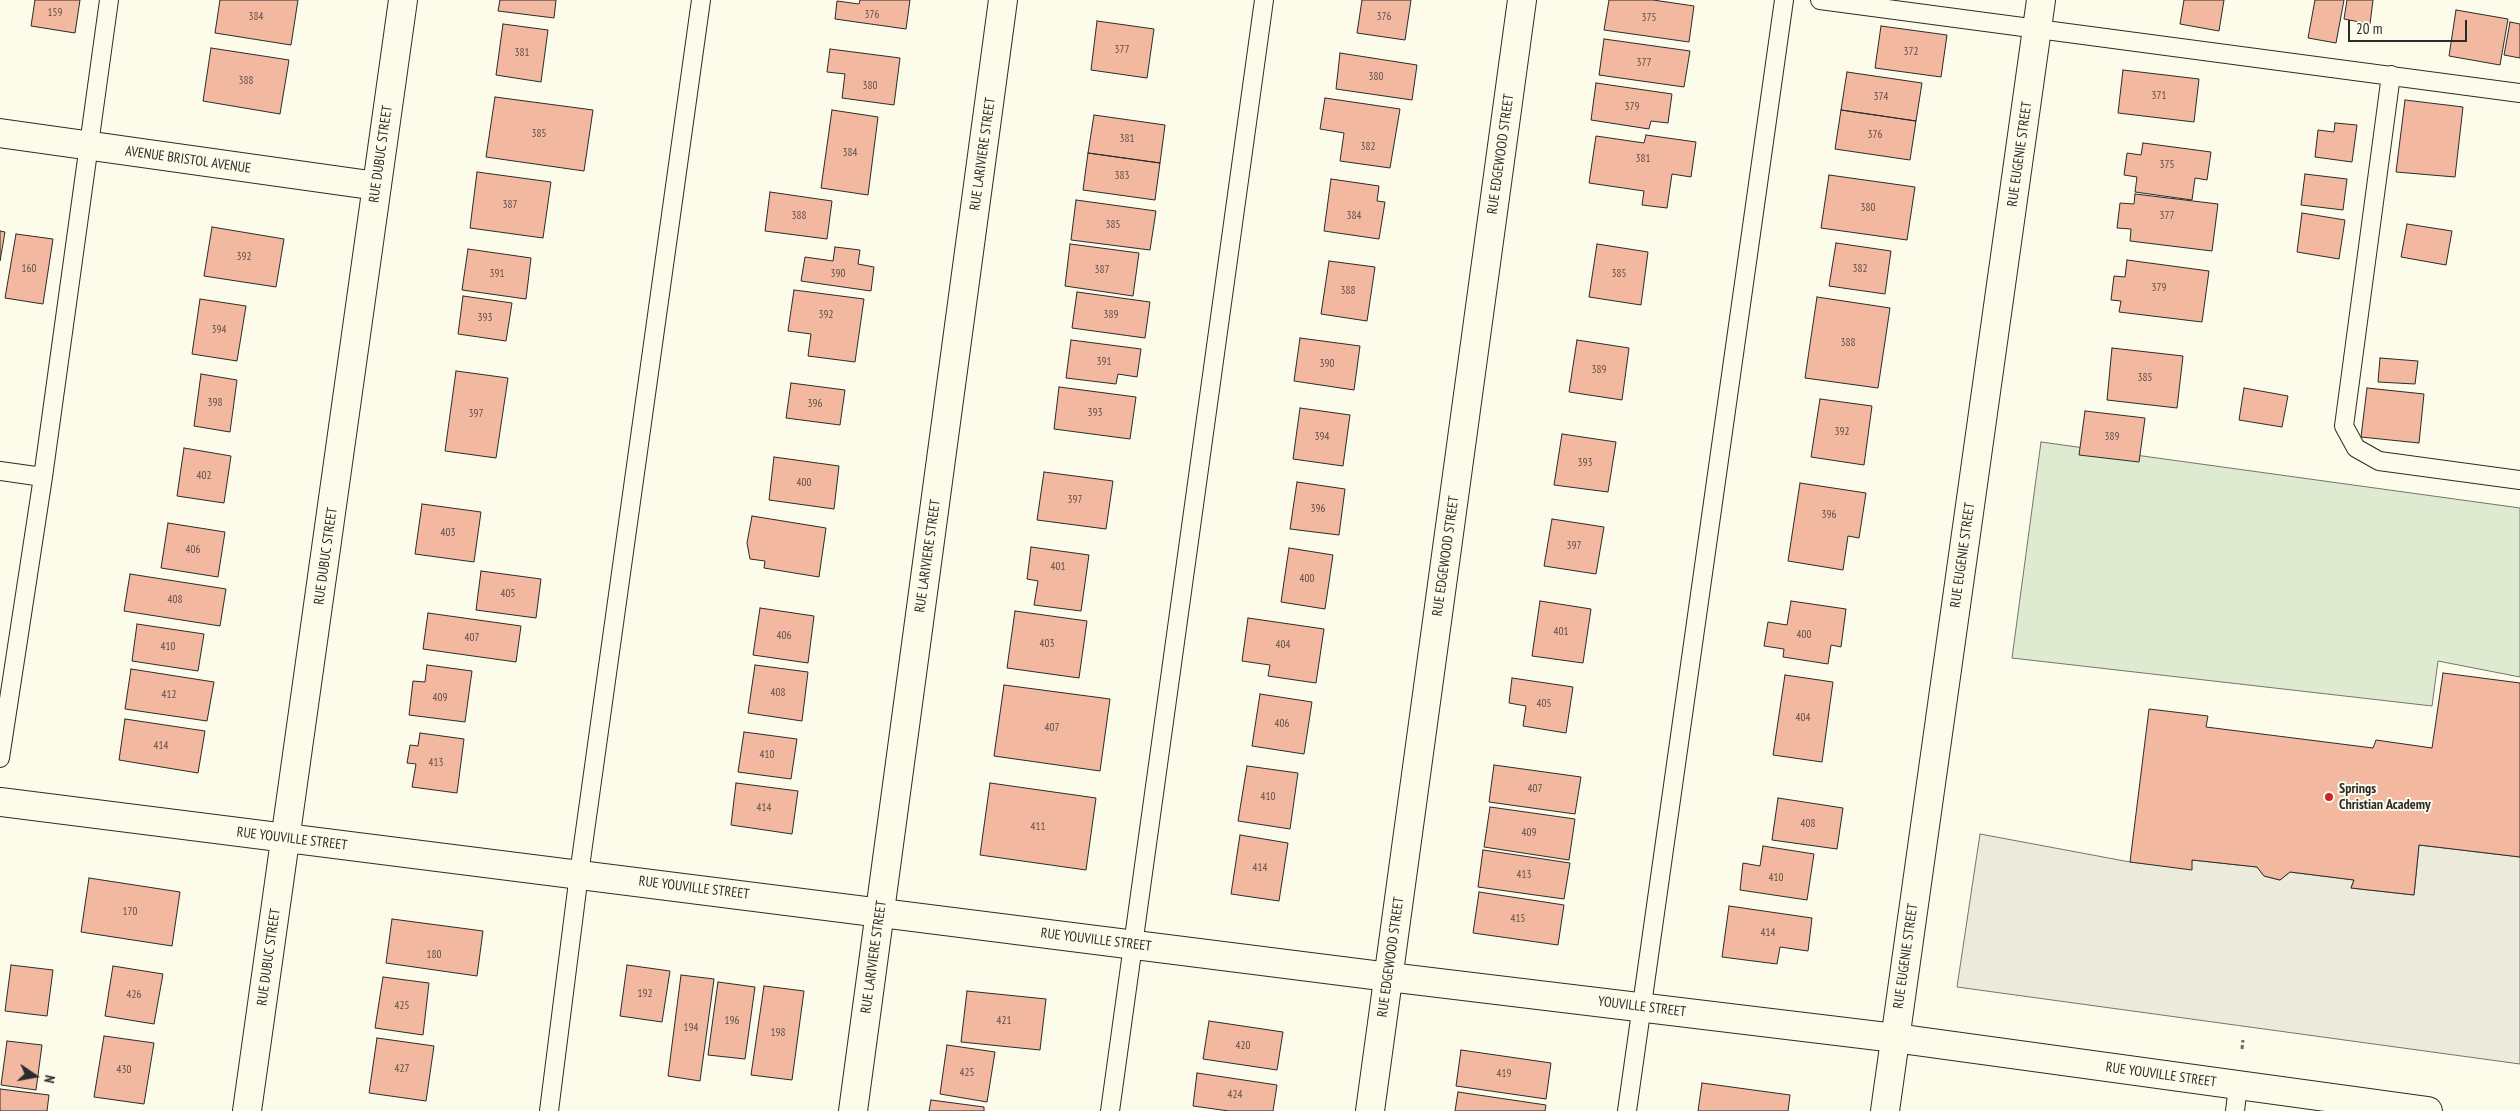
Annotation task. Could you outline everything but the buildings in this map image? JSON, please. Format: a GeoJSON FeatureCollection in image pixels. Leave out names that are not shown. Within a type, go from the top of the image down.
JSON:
{"type":"FeatureCollection","features":[{"type":"Feature","properties":{"kind":"street","name":"RUE DUBUC STREET"},"geometry":{"type":"LineString","coordinates":[[247,1111],[287,838],[402,0]]}},
{"type":"Feature","properties":{"kind":"street","name":"RUE LARIVIERE STREET"},"geometry":{"type":"LineString","coordinates":[[853,1111],[1003,0]]}},
{"type":"Feature","properties":{"kind":"street","name":"RUE EDGEWOOD STREET"},"geometry":{"type":"LineString","coordinates":[[1370,1111],[1522,0]]}},
{"type":"Feature","properties":{"kind":"street","name":"RUE EUGENIE STREET"},"geometry":{"type":"LineString","coordinates":[[1885,1111],[2041,0]]}},
{"type":"Feature","properties":{"kind":"street","name":"AVENUE BRISTOL AVENUE"},"geometry":{"type":"LineString","coordinates":[[0,133],[377,186]]}},
{"type":"Feature","properties":{"kind":"street","name":"RUE YOUVILLE STREET"},"geometry":{"type":"LineString","coordinates":[[0,802],[1388,977]]}},
{"type":"Feature","properties":{"kind":"street","name":"YOUVILLE STREET"},"geometry":{"type":"LineString","coordinates":[[1388,977],[1895,1038]]}},
{"type":"Feature","properties":{"kind":"street","name":"RUE YOUVILLE STREET"},"geometry":{"type":"LineString","coordinates":[[1895,1038],[2236,1098],[2428,1111]]}},
{"type":"Feature","properties":{"kind":"lane"},"geometry":{"type":"LineString","coordinates":[[0,758],[42,477],[109,0]]}},
{"type":"Feature","properties":{"kind":"lane"},"geometry":{"type":"LineString","coordinates":[[549,1111],[579,874],[701,0]]}},
{"type":"Feature","properties":{"kind":"lane"},"geometry":{"type":"LineString","coordinates":[[1110,1111],[1264,0]]}},
{"type":"Feature","properties":{"kind":"lane"},"geometry":{"type":"LineString","coordinates":[[1627,1111],[1784,0]]}},
{"type":"Feature","properties":{"kind":"lane"},"geometry":{"type":"LineString","coordinates":[[1820,0],[2038,27],[2520,93]]}},
{"type":"Feature","properties":{"kind":"lane"},"geometry":{"type":"LineString","coordinates":[[2391,75],[2344,426],[2356,448],[2380,461],[2520,480]]}},
{"type":"Feature","properties":{"kind":"lane"},"geometry":{"type":"LineString","coordinates":[[0,471],[42,477]]}},
{"type":"Feature","properties":{"kind":"green space"},"geometry":{"type":"Polygon","coordinates":[[[2041,442],[2520,508],[2520,677],[2438,661],[2432,706],[2012,658],[2041,442]]]}},
{"type":"Feature","properties":{"kind":"shaded area"},"geometry":{"type":"Polygon","coordinates":[[[1980,834],[2130,862],[2191,869],[2192,860],[2257,867],[2264,876],[2280,880],[2290,872],[2354,880],[2351,888],[2414,895],[2419,845],[2520,857],[2520,1064],[1957,987],[1980,834]]]}},
{"type":"Feature","properties":{"kind":"place","name":"Springs Christian Academy"},"geometry":{"type":"Point","coordinates":[2329,797]}}]}
